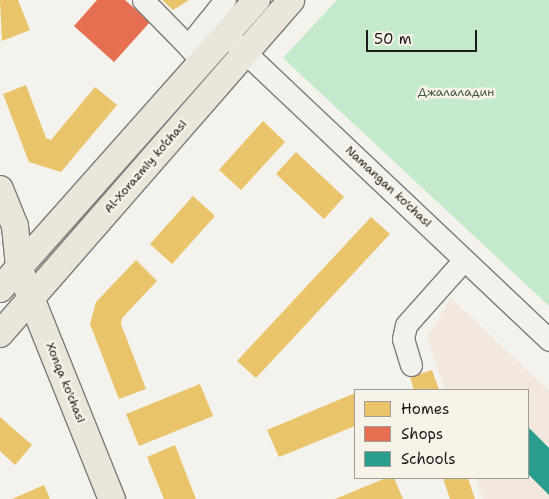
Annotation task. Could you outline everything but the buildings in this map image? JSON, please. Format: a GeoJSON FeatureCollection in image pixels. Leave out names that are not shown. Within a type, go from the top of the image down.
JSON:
{"type":"FeatureCollection","features":[{"type":"Feature","properties":{"kind":"main road"},"geometry":{"type":"LineString","coordinates":[[0,289],[10,259],[195,54],[226,36],[257,0]]}},
{"type":"Feature","properties":{"kind":"main road","name":"Al-Xorazmiy ko’chasi"},"geometry":{"type":"LineString","coordinates":[[0,334],[291,0]]}},
{"type":"Feature","properties":{"kind":"main road","name":"Xonqa ko'chasi"},"geometry":{"type":"LineString","coordinates":[[0,189],[15,226],[10,259],[31,298],[112,499]]}},
{"type":"Feature","properties":{"kind":"street"},"geometry":{"type":"LineString","coordinates":[[143,0],[195,54],[225,0]]}},
{"type":"Feature","properties":{"kind":"street","name":"Namangan ko'chasi"},"geometry":{"type":"LineString","coordinates":[[226,36],[549,340]]}},
{"type":"Feature","properties":{"kind":"street"},"geometry":{"type":"LineString","coordinates":[[412,364],[403,339],[406,325],[464,260]]}},
{"type":"Feature","properties":{"kind":"shaded area"},"geometry":{"type":"Polygon","coordinates":[[[451,298],[549,391],[549,499],[483,499],[476,479],[529,479],[529,389],[445,389],[427,337],[451,298]]]}},
{"type":"Feature","properties":{"kind":"green space","name":"Джалаладин"},"geometry":{"type":"Polygon","coordinates":[[[337,0],[549,0],[549,306],[283,58],[337,0]]]}}]}
